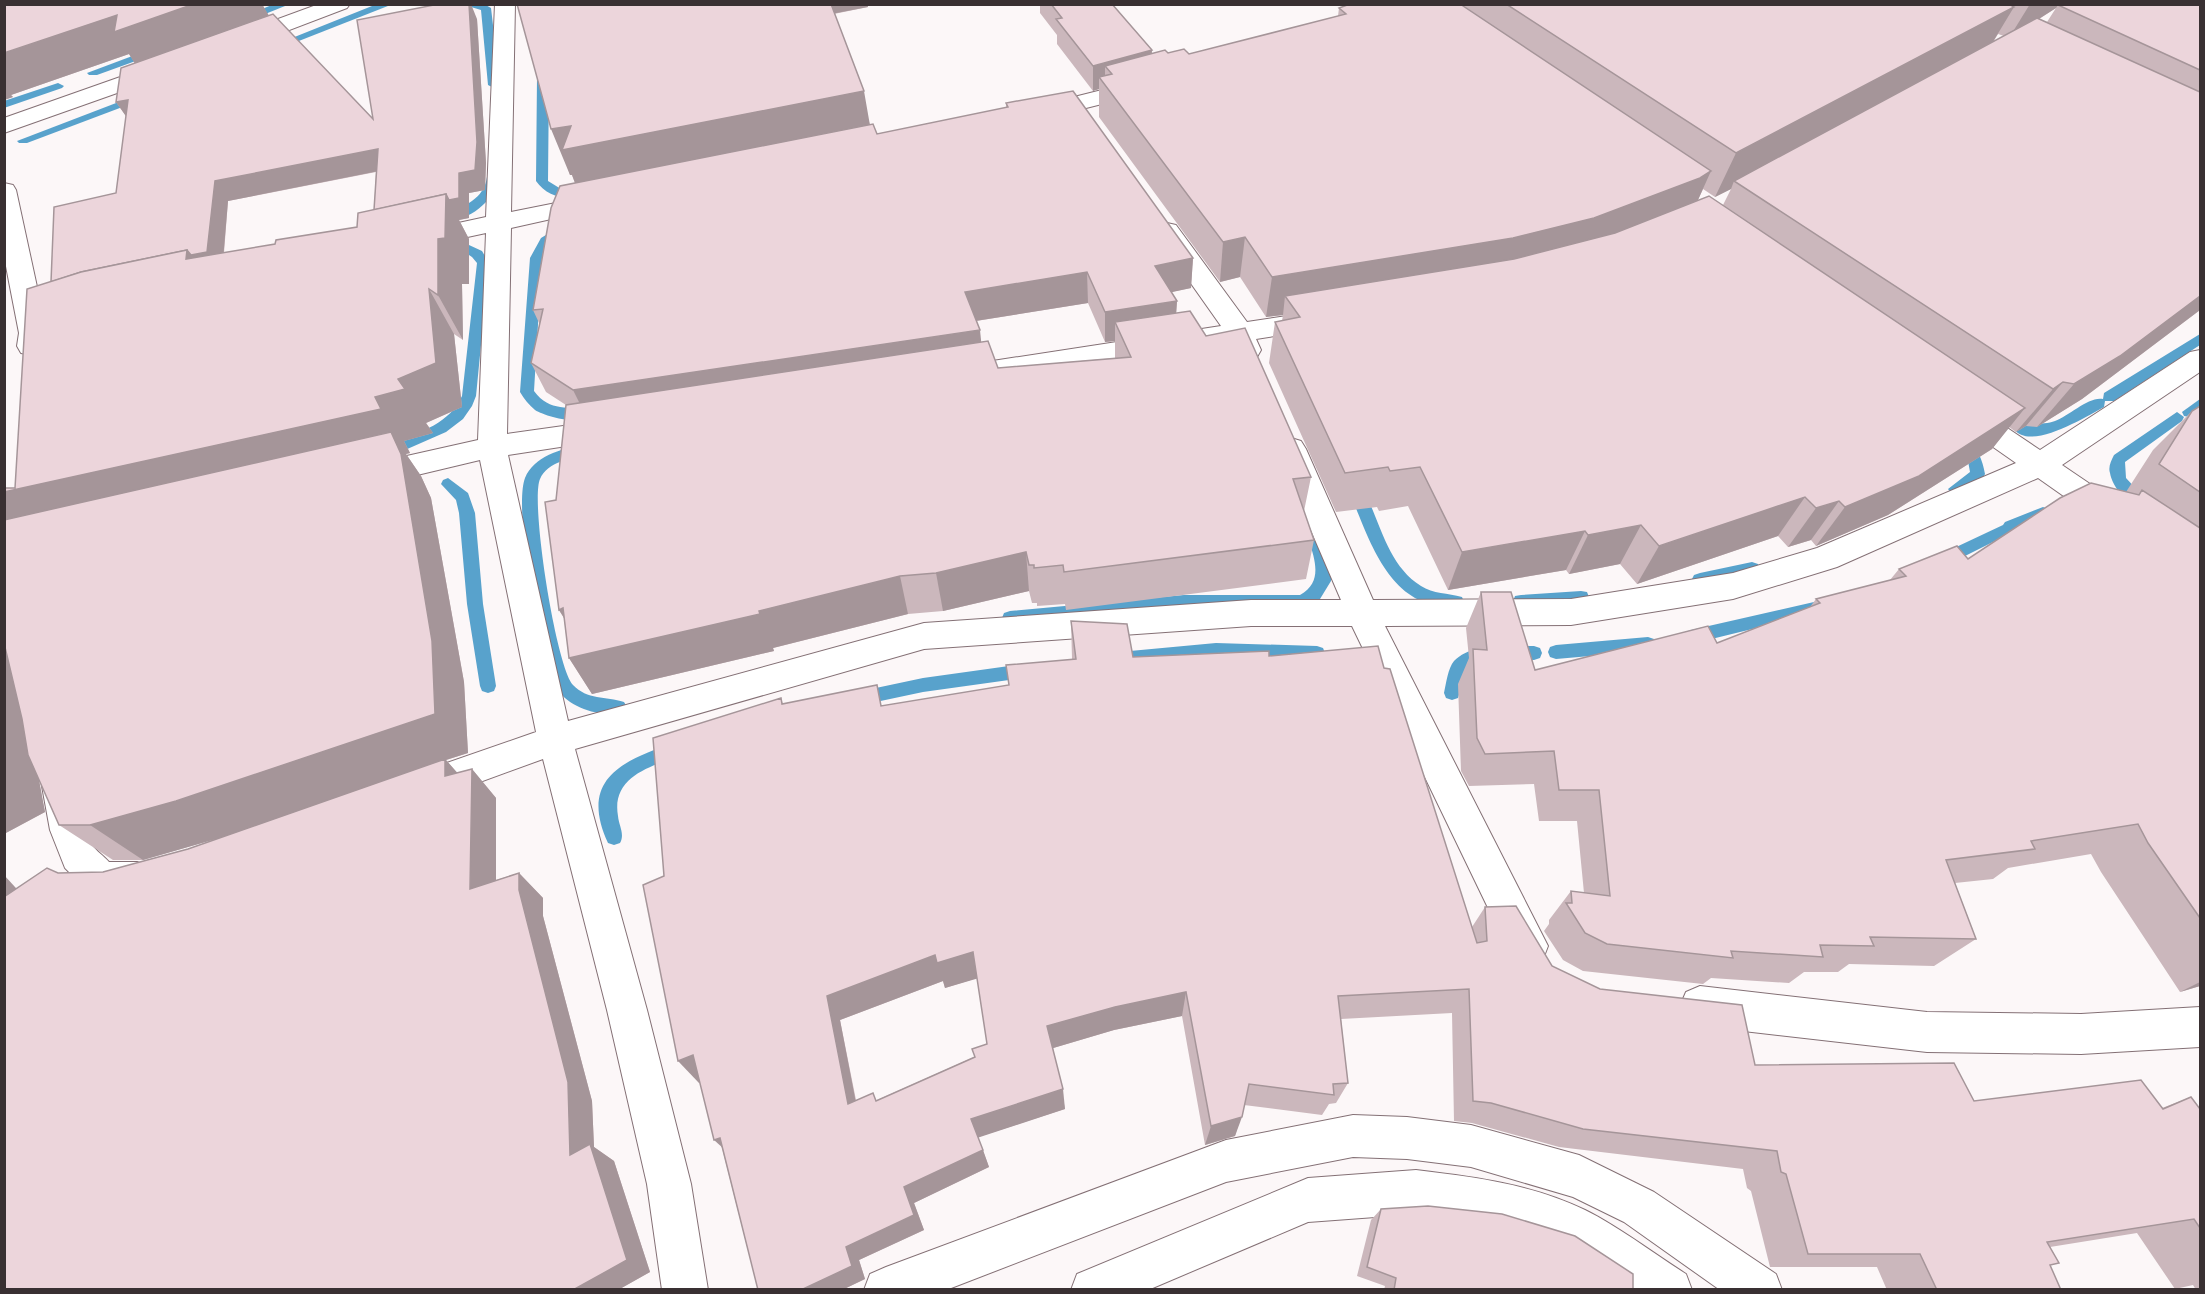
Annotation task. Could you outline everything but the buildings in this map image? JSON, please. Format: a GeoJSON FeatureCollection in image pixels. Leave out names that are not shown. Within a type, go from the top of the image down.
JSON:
{"type":"FeatureCollection","features":[{"type":"Feature","properties":{"kind":"street"},"geometry":{"type":"LineString","coordinates":[[228,45],[339,4]]}},
{"type":"Feature","properties":{"kind":"street"},"geometry":{"type":"LineString","coordinates":[[506,4],[492,447],[555,740],[627,1010],[666,1173],[685,1290]]}},
{"type":"Feature","properties":{"kind":"street"},"geometry":{"type":"LineString","coordinates":[[4,126],[183,61]]}},
{"type":"Feature","properties":{"kind":"street"},"geometry":{"type":"LineString","coordinates":[[1019,117],[1076,105],[1168,80]]}},
{"type":"Feature","properties":{"kind":"street"},"geometry":{"type":"LineString","coordinates":[[1076,105],[1097,133]]}},
{"type":"Feature","properties":{"kind":"street"},"geometry":{"type":"LineString","coordinates":[[4,190],[30,336],[27,381]]}},
{"type":"Feature","properties":{"kind":"street"},"geometry":{"type":"LineString","coordinates":[[394,245],[614,198]]}},
{"type":"Feature","properties":{"kind":"street"},"geometry":{"type":"LineString","coordinates":[[1151,210],[1240,333],[1259,376]]}},
{"type":"Feature","properties":{"kind":"street"},"geometry":{"type":"LineString","coordinates":[[959,376],[1341,316]]}},
{"type":"Feature","properties":{"kind":"street"},"geometry":{"type":"LineString","coordinates":[[400,794],[555,740],[924,636],[1251,613],[1571,612],[1733,586],[1826,558],[2040,465],[2200,359]]}},
{"type":"Feature","properties":{"kind":"street"},"geometry":{"type":"LineString","coordinates":[[1943,398],[2134,530]]}},
{"type":"Feature","properties":{"kind":"street"},"geometry":{"type":"LineString","coordinates":[[1278,420],[1363,614],[1519,931],[1547,976]]}},
{"type":"Feature","properties":{"kind":"street"},"geometry":{"type":"LineString","coordinates":[[342,482],[492,447],[632,426]]}},
{"type":"Feature","properties":{"kind":"street"},"geometry":{"type":"LineString","coordinates":[[55,758],[68,831],[78,856],[101,879],[143,879],[166,872]]}},
{"type":"Feature","properties":{"kind":"street"},"geometry":{"type":"LineString","coordinates":[[1671,1003],[1927,1032],[2081,1034],[2200,1027]]}},
{"type":"Feature","properties":{"kind":"street"},"geometry":{"type":"LineString","coordinates":[[886,1290],[1226,1161],[1353,1136],[1407,1138],[1471,1146],[1579,1177],[1639,1207],[1760,1290]]}},
{"type":"Feature","properties":{"kind":"street"},"geometry":{"type":"LineString","coordinates":[[1094,1290],[1308,1200],[1416,1192],[1488,1200],[1571,1226],[1670,1290]]}},
{"type":"Feature","properties":{"kind":"waterway"},"geometry":{"type":"LineString","coordinates":[[246,18],[285,4]]}},
{"type":"Feature","properties":{"kind":"waterway"},"geometry":{"type":"LineString","coordinates":[[277,46],[388,4]]}},
{"type":"Feature","properties":{"kind":"waterway"},"geometry":{"type":"LineString","coordinates":[[466,4],[486,8],[494,85]]}},
{"type":"Feature","properties":{"kind":"waterway"},"geometry":{"type":"LineString","coordinates":[[93,73],[151,52]]}},
{"type":"Feature","properties":{"kind":"waterway"},"geometry":{"type":"LineString","coordinates":[[543,77],[542,181],[549,189],[558,193],[579,193]]}},
{"type":"Feature","properties":{"kind":"waterway"},"geometry":{"type":"LineString","coordinates":[[4,105],[58,86]]}},
{"type":"Feature","properties":{"kind":"waterway"},"geometry":{"type":"LineString","coordinates":[[23,141],[137,98]]}},
{"type":"Feature","properties":{"kind":"waterway"},"geometry":{"type":"LineString","coordinates":[[449,216],[464,211],[484,198],[489,192],[493,177]]}},
{"type":"Feature","properties":{"kind":"waterway"},"geometry":{"type":"LineString","coordinates":[[564,228],[545,241],[536,258],[527,392],[538,405],[545,409],[561,414],[586,415]]}},
{"type":"Feature","properties":{"kind":"waterway"},"geometry":{"type":"LineString","coordinates":[[400,446],[431,434],[450,422],[465,406],[469,396],[483,263],[477,254],[463,247],[463,240]]}},
{"type":"Feature","properties":{"kind":"waterway"},"geometry":{"type":"LineString","coordinates":[[2109,397],[2200,339]]}},
{"type":"Feature","properties":{"kind":"waterway"},"geometry":{"type":"LineString","coordinates":[[2021,429],[2053,428],[2099,403]]}},
{"type":"Feature","properties":{"kind":"waterway"},"geometry":{"type":"LineString","coordinates":[[2189,412],[2200,404]]}},
{"type":"Feature","properties":{"kind":"waterway"},"geometry":{"type":"LineString","coordinates":[[2143,505],[2122,485],[2117,472],[2119,459],[2177,417]]}},
{"type":"Feature","properties":{"kind":"waterway"},"geometry":{"type":"LineString","coordinates":[[1956,489],[1978,474],[1975,460],[1963,445]]}},
{"type":"Feature","properties":{"kind":"waterway"},"geometry":{"type":"LineString","coordinates":[[582,450],[553,458],[541,467],[532,479],[530,493],[534,548],[551,647],[564,686],[581,700],[618,707]]}},
{"type":"Feature","properties":{"kind":"waterway"},"geometry":{"type":"LineString","coordinates":[[448,484],[463,497],[467,513],[475,604],[488,686]]}},
{"type":"Feature","properties":{"kind":"waterway"},"geometry":{"type":"LineString","coordinates":[[1356,489],[1380,546],[1401,579],[1416,591],[1434,599],[1456,602]]}},
{"type":"Feature","properties":{"kind":"waterway"},"geometry":{"type":"LineString","coordinates":[[2010,526],[2043,513]]}},
{"type":"Feature","properties":{"kind":"waterway"},"geometry":{"type":"LineString","coordinates":[[1941,561],[2002,531]]}},
{"type":"Feature","properties":{"kind":"waterway"},"geometry":{"type":"LineString","coordinates":[[1010,618],[1184,602],[1300,602],[1314,595],[1323,581],[1322,558],[1317,541]]}},
{"type":"Feature","properties":{"kind":"waterway"},"geometry":{"type":"LineString","coordinates":[[1700,579],[1752,568]]}},
{"type":"Feature","properties":{"kind":"waterway"},"geometry":{"type":"LineString","coordinates":[[1521,601],[1581,597]]}},
{"type":"Feature","properties":{"kind":"waterway"},"geometry":{"type":"LineString","coordinates":[[1691,637],[1814,608]]}},
{"type":"Feature","properties":{"kind":"waterway"},"geometry":{"type":"LineString","coordinates":[[1556,652],[1648,644]]}},
{"type":"Feature","properties":{"kind":"waterway"},"geometry":{"type":"LineString","coordinates":[[1130,658],[1216,650],[1317,653]]}},
{"type":"Feature","properties":{"kind":"waterway"},"geometry":{"type":"LineString","coordinates":[[1452,693],[1460,666],[1474,657],[1486,654],[1534,653]]}},
{"type":"Feature","properties":{"kind":"waterway"},"geometry":{"type":"LineString","coordinates":[[857,699],[923,685],[1030,670]]}},
{"type":"Feature","properties":{"kind":"waterway"},"geometry":{"type":"LineString","coordinates":[[614,837],[608,809],[613,785],[630,769],[676,750]]}}]}
